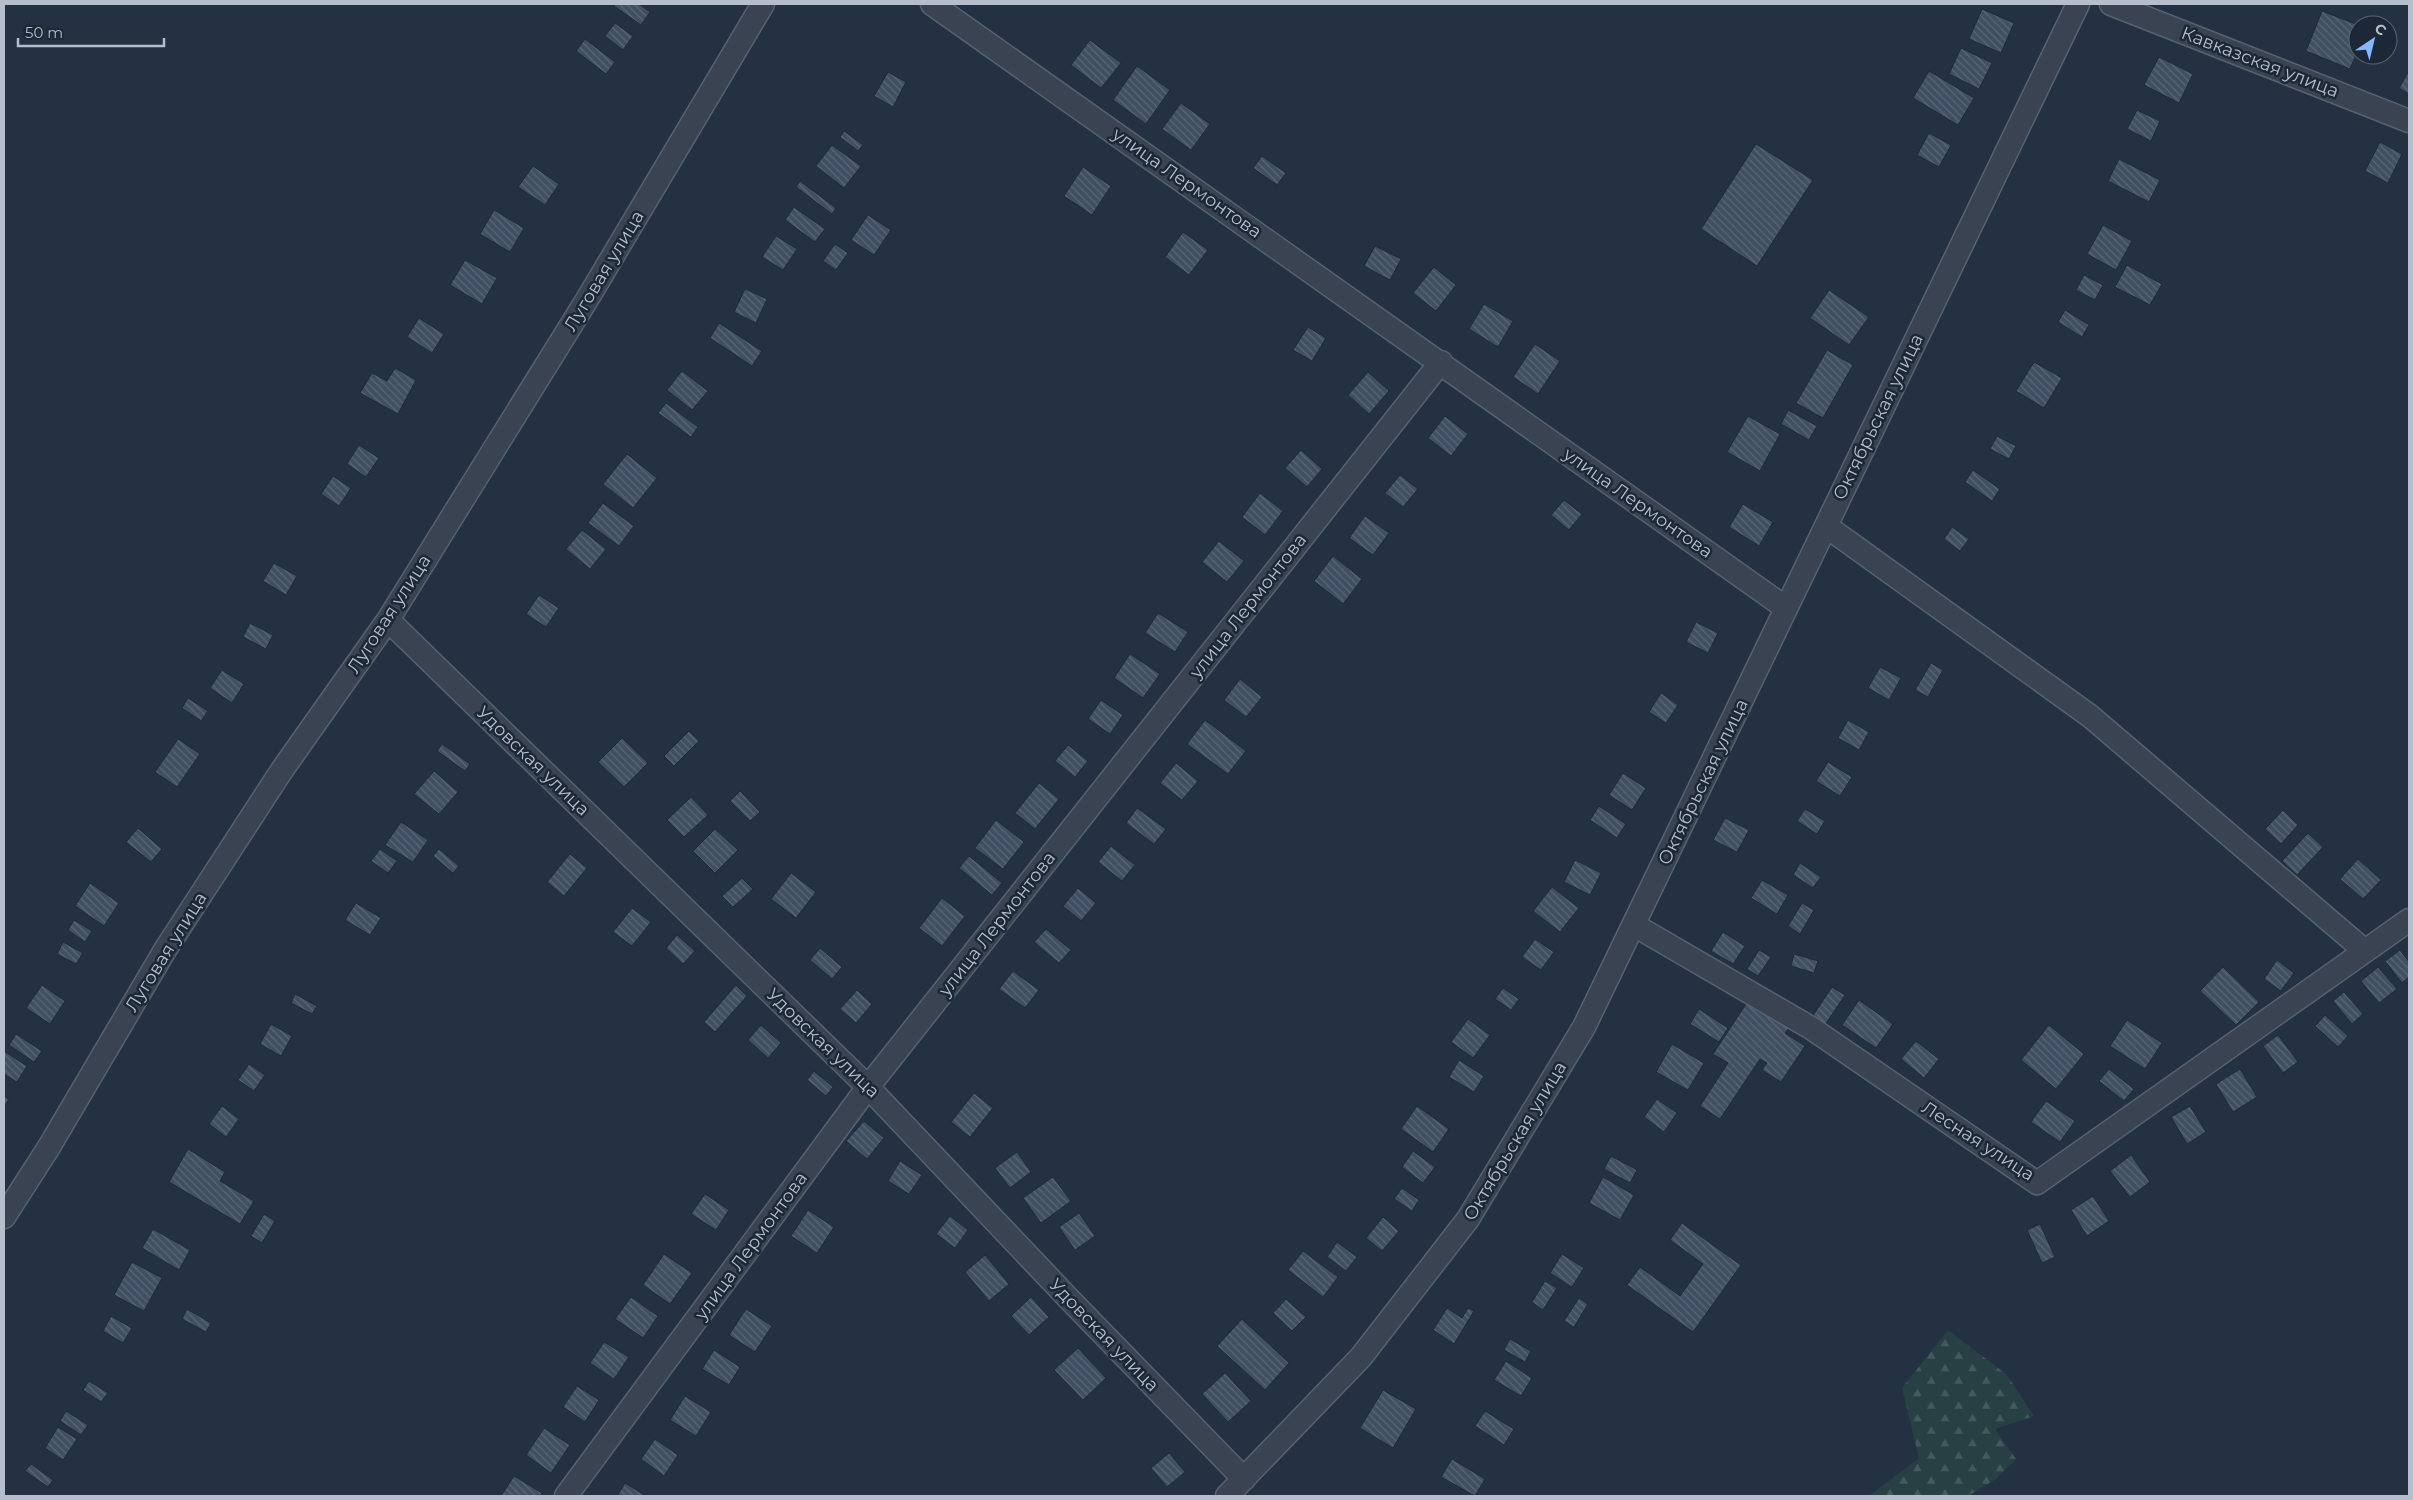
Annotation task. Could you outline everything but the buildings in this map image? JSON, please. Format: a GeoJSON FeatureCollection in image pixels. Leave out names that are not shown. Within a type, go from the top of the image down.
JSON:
{"type":"FeatureCollection","features":[{"type":"Feature","properties":{"kind":"street","name":"Луговая улица"},"geometry":{"type":"LineString","coordinates":[[4,1218],[49,1147],[165,950],[282,770],[388,620],[588,298],[763,4]]}},
{"type":"Feature","properties":{"kind":"street","name":"улица Лермонтова"},"geometry":{"type":"LineString","coordinates":[[932,4],[1441,362],[1786,608]]}},
{"type":"Feature","properties":{"kind":"street","name":"Октябрьская улица"},"geometry":{"type":"LineString","coordinates":[[1227,1496],[1361,1356],[1468,1219],[1584,1027],[2078,4]]}},
{"type":"Feature","properties":{"kind":"street","name":"Кавказская улица"},"geometry":{"type":"LineString","coordinates":[[2111,4],[2409,121]]}},
{"type":"Feature","properties":{"kind":"street","name":"улица Лермонтова"},"geometry":{"type":"LineString","coordinates":[[566,1496],[868,1087],[1441,362]]}},
{"type":"Feature","properties":{"kind":"street"},"geometry":{"type":"LineString","coordinates":[[1826,526],[2090,716],[2365,951]]}},
{"type":"Feature","properties":{"kind":"street","name":"Удовская улица"},"geometry":{"type":"LineString","coordinates":[[388,620],[868,1087],[1070,1300],[1244,1479]]}},
{"type":"Feature","properties":{"kind":"street","name":"Лесная улица"},"geometry":{"type":"LineString","coordinates":[[1634,925],[1811,1028],[2037,1182],[2409,920]]}},
{"type":"Feature","properties":{"kind":"green space"},"geometry":{"type":"Polygon","coordinates":[[[1948,1330],[2006,1374],[2034,1416],[1995,1429],[2016,1459],[1996,1479],[1968,1496],[1869,1496],[1919,1458],[1902,1388],[1948,1330]]]}}]}
